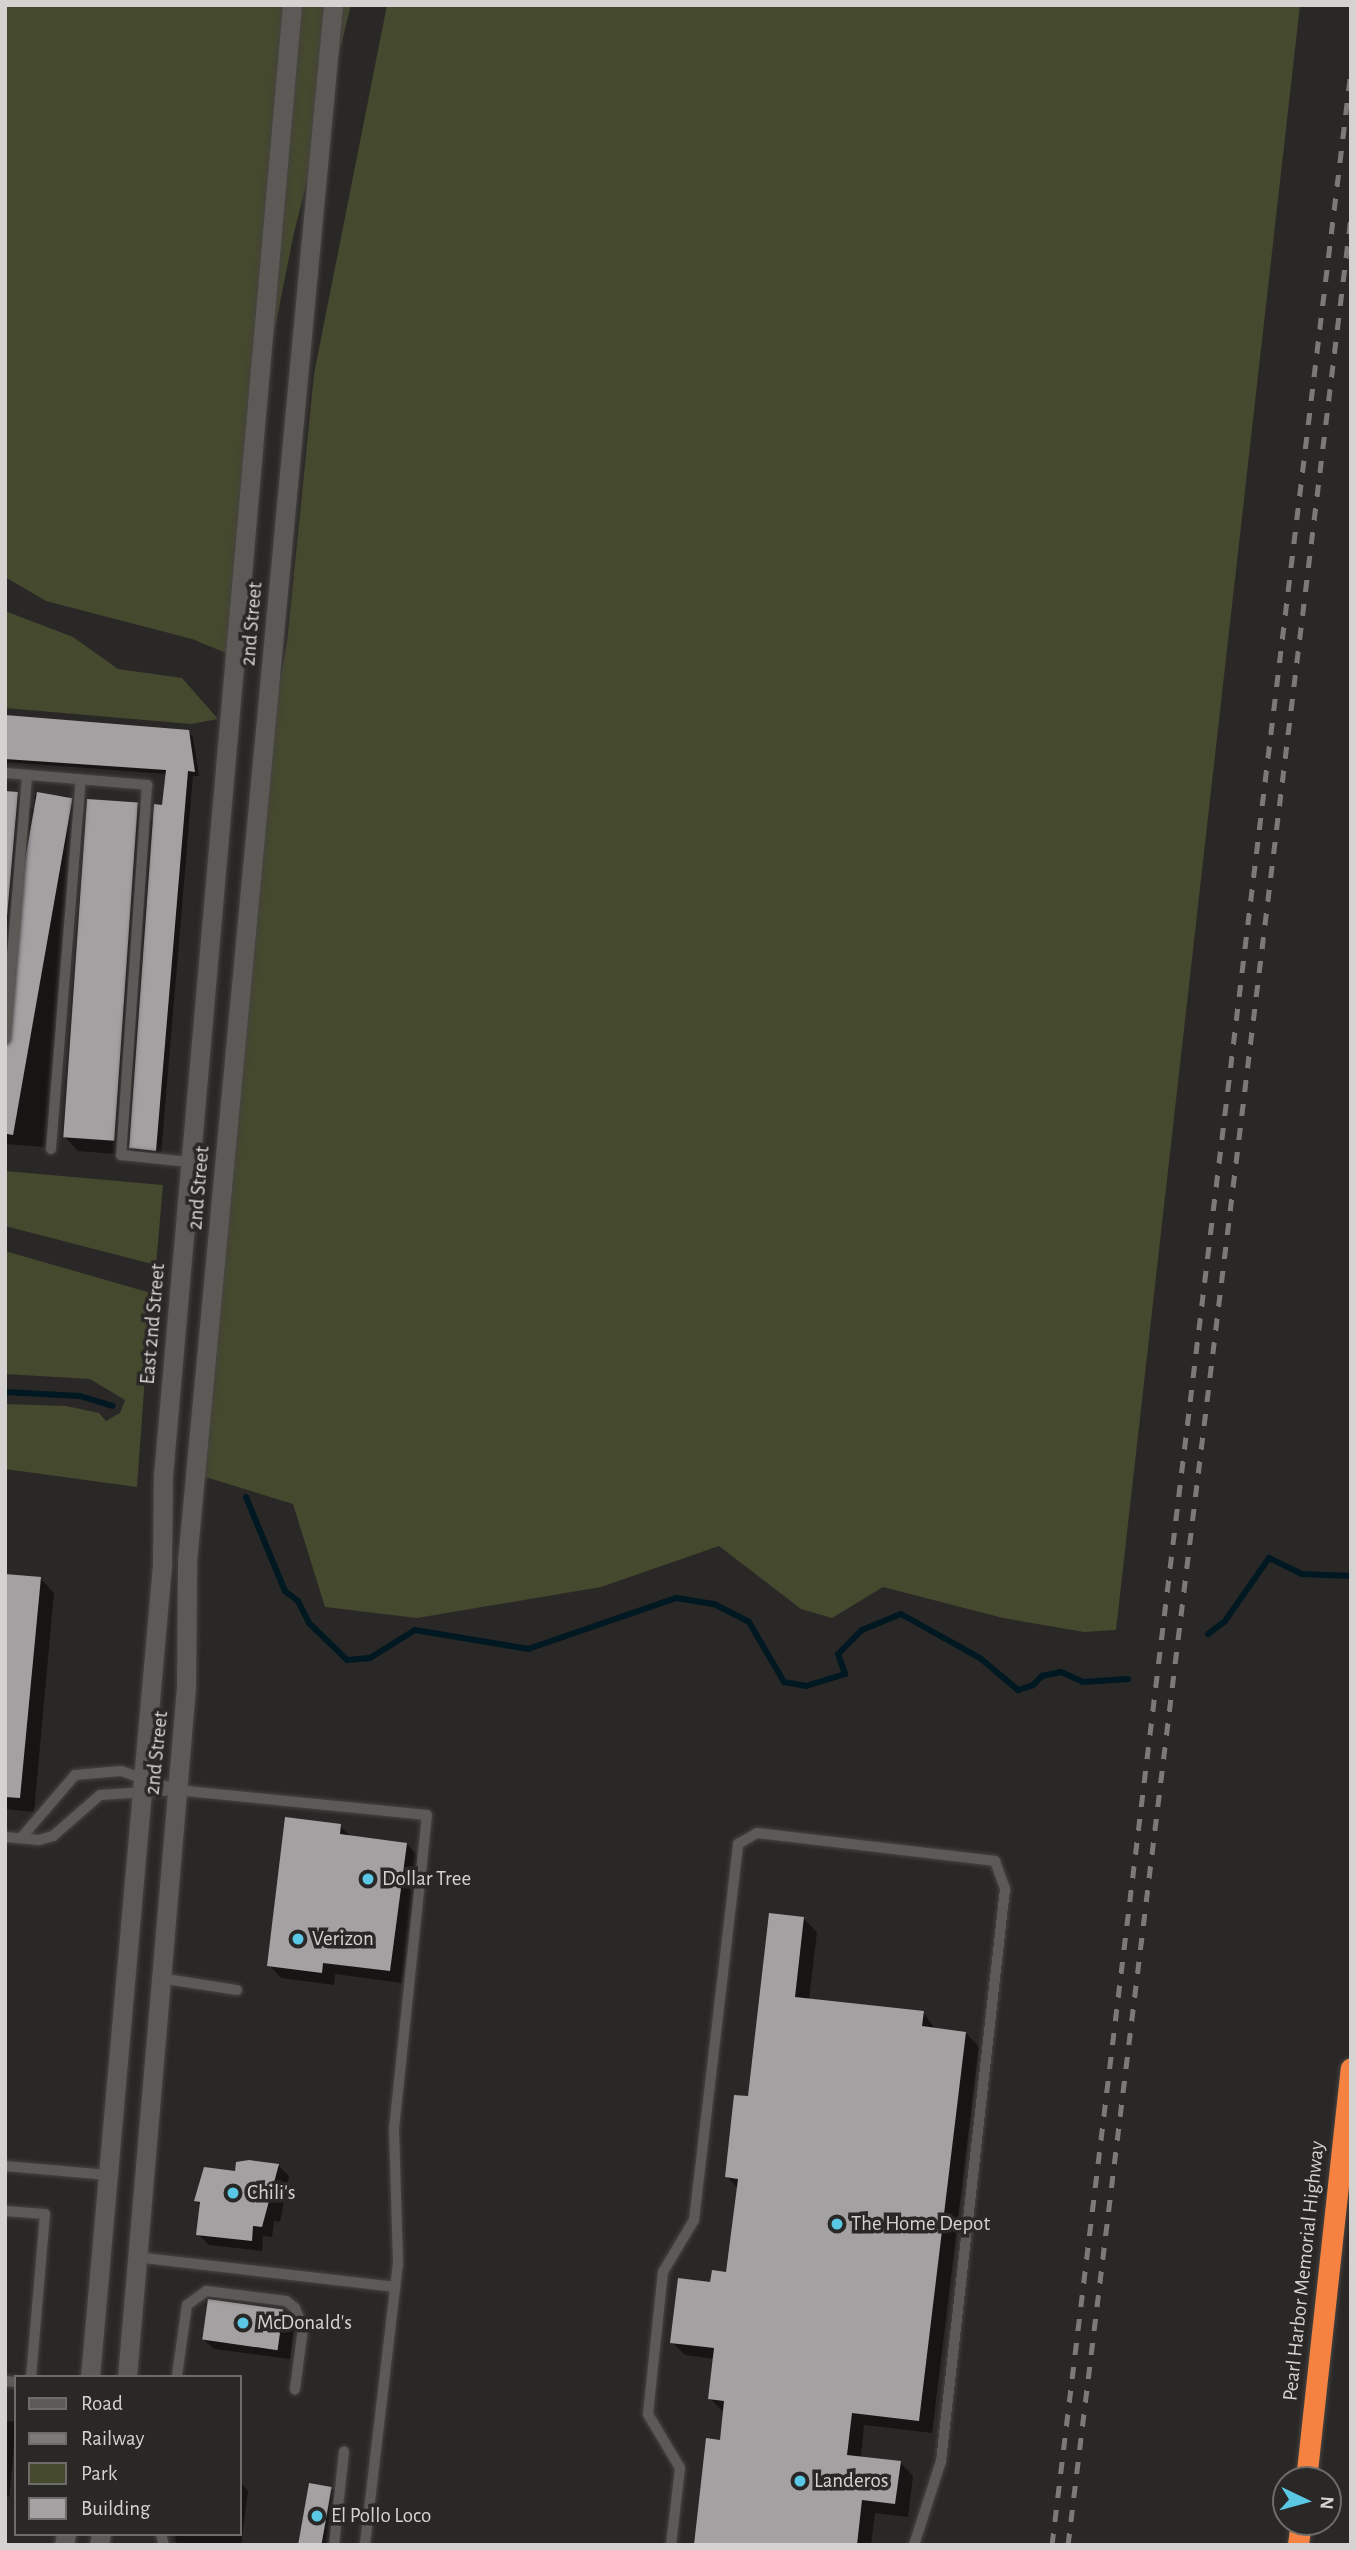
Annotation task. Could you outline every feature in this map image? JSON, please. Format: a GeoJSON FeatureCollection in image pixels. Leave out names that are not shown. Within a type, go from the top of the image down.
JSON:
{"type":"FeatureCollection","features":[{"type":"Feature","properties":{"kind":"highway","name":"Pearl Harbor Memorial Highway"},"geometry":{"type":"LineString","coordinates":[[1308,2466],[1351,2068]]}},
{"type":"Feature","properties":{"kind":"street","name":"2nd Street"},"geometry":{"type":"LineString","coordinates":[[193,1129],[292,5]]}},
{"type":"Feature","properties":{"kind":"street","name":"2nd Street"},"geometry":{"type":"LineString","coordinates":[[127,2375],[186,1687],[183,1632],[190,1523],[333,5]]}},
{"type":"Feature","properties":{"kind":"street","name":"East 2nd Street"},"geometry":{"type":"LineString","coordinates":[[163,1522],[193,1129]]}},
{"type":"Feature","properties":{"kind":"street","name":"2nd Street"},"geometry":{"type":"LineString","coordinates":[[90,2375],[143,1786],[163,1522]]}},
{"type":"Feature","properties":{"kind":"lane"},"geometry":{"type":"LineString","coordinates":[[5,773],[147,785],[121,1155],[190,1162]]}},
{"type":"Feature","properties":{"kind":"lane"},"geometry":{"type":"LineString","coordinates":[[5,1039],[27,775]]}},
{"type":"Feature","properties":{"kind":"lane"},"geometry":{"type":"LineString","coordinates":[[51,1149],[81,779]]}},
{"type":"Feature","properties":{"kind":"lane"},"geometry":{"type":"LineString","coordinates":[[21,1838],[75,1775],[121,1771],[143,1786]]}},
{"type":"Feature","properties":{"kind":"lane"},"geometry":{"type":"LineString","coordinates":[[5,1837],[53,1836],[100,1795],[143,1786],[428,1815],[394,2128],[395,2287],[365,2545]]}},
{"type":"Feature","properties":{"kind":"lane"},"geometry":{"type":"LineString","coordinates":[[671,2545],[680,2468],[648,2414],[663,2272],[694,2220],[738,1844],[757,1833],[995,1861],[1005,1889],[941,2460],[914,2545]]}},
{"type":"Feature","properties":{"kind":"lane"},"geometry":{"type":"LineString","coordinates":[[160,1978],[237,1990]]}},
{"type":"Feature","properties":{"kind":"lane"},"geometry":{"type":"LineString","coordinates":[[5,2166],[108,2175]]}},
{"type":"Feature","properties":{"kind":"lane"},"geometry":{"type":"LineString","coordinates":[[5,2211],[45,2214],[30,2375]]}},
{"type":"Feature","properties":{"kind":"lane"},"geometry":{"type":"LineString","coordinates":[[136,2257],[395,2287]]}},
{"type":"Feature","properties":{"kind":"lane"},"geometry":{"type":"LineString","coordinates":[[177,2375],[187,2305],[195,2295],[219,2293],[286,2301],[295,2308],[303,2328],[295,2389]]}},
{"type":"Feature","properties":{"kind":"lane"},"geometry":{"type":"LineString","coordinates":[[334,2545],[344,2452]]}},
{"type":"Feature","properties":{"kind":"green space"},"geometry":{"type":"Polygon","coordinates":[[[5,5],[351,5],[293,237],[261,398],[231,655],[192,639],[46,601],[5,577],[5,5]]]}},
{"type":"Feature","properties":{"kind":"green space"},"geometry":{"type":"Polygon","coordinates":[[[387,5],[1300,5],[1116,1630],[1084,1632],[1003,1618],[883,1587],[832,1618],[801,1609],[719,1546],[601,1587],[417,1618],[325,1607],[293,1504],[196,1474],[263,778],[287,642],[314,374],[387,5]]]}},
{"type":"Feature","properties":{"kind":"green space"},"geometry":{"type":"Polygon","coordinates":[[[5,611],[73,637],[118,669],[182,678],[218,719],[191,724],[5,708],[5,611]]]}},
{"type":"Feature","properties":{"kind":"green space"},"geometry":{"type":"Polygon","coordinates":[[[5,1171],[163,1185],[156,1265],[5,1226],[5,1171]]]}},
{"type":"Feature","properties":{"kind":"green space"},"geometry":{"type":"Polygon","coordinates":[[[5,1251],[151,1293],[137,1487],[5,1469],[5,1404],[66,1406],[99,1413],[106,1421],[120,1413],[125,1400],[90,1379],[5,1374],[5,1251]]]}},
{"type":"Feature","properties":{"kind":"building"},"geometry":{"type":"Polygon","coordinates":[[[5,715],[189,730],[195,772],[188,771],[156,1151],[129,1148],[154,804],[162,805],[166,770],[5,759],[5,715]]]}},
{"type":"Feature","properties":{"kind":"building"},"geometry":{"type":"Polygon","coordinates":[[[5,791],[18,792],[6,928],[5,928],[5,791]]]}},
{"type":"Feature","properties":{"kind":"building"},"geometry":{"type":"Polygon","coordinates":[[[37,792],[72,798],[13,1135],[5,1134],[5,973],[37,792]]]}},
{"type":"Feature","properties":{"kind":"building"},"geometry":{"type":"Polygon","coordinates":[[[87,799],[138,803],[114,1141],[63,1137],[87,799]]]}},
{"type":"Feature","properties":{"kind":"building"},"geometry":{"type":"Polygon","coordinates":[[[5,1574],[41,1577],[20,1798],[5,1797],[5,1574]]]}},
{"type":"Feature","properties":{"kind":"building"},"geometry":{"type":"Polygon","coordinates":[[[285,1817],[341,1824],[340,1834],[407,1843],[390,1971],[323,1963],[322,1973],[267,1966],[285,1817]]]}},
{"type":"Feature","properties":{"kind":"building","name":"The Home Depot"},"geometry":{"type":"Polygon","coordinates":[[[769,1913],[804,1917],[795,1997],[924,2011],[922,2026],[966,2032],[919,2421],[852,2413],[847,2455],[901,2461],[895,2504],[862,2500],[857,2545],[694,2545],[706,2438],[720,2440],[724,2401],[708,2399],[714,2348],[670,2343],[678,2278],[710,2282],[712,2270],[726,2272],[738,2179],[725,2177],[734,2095],[748,2096],[769,1913]]]}},
{"type":"Feature","properties":{"kind":"building","name":"Chili's"},"geometry":{"type":"Polygon","coordinates":[[[249,2160],[279,2164],[262,2227],[253,2226],[252,2241],[196,2235],[200,2202],[194,2201],[204,2167],[235,2171],[236,2162],[249,2160]]]}},
{"type":"Feature","properties":{"kind":"building","name":"McDonald's"},"geometry":{"type":"Polygon","coordinates":[[[208,2299],[283,2310],[278,2350],[202,2340],[208,2299]]]}},
{"type":"Feature","properties":{"kind":"building","name":"El Pollo Loco"},"geometry":{"type":"Polygon","coordinates":[[[309,2483],[332,2487],[321,2545],[298,2545],[309,2483]]]}},
{"type":"Feature","properties":{"kind":"waterway"},"geometry":{"type":"LineString","coordinates":[[5,1392],[80,1396],[113,1406]]}},
{"type":"Feature","properties":{"kind":"waterway"},"geometry":{"type":"LineString","coordinates":[[246,1497],[285,1591],[298,1601],[309,1623],[347,1660],[370,1658],[415,1630],[528,1649],[676,1598],[714,1604],[749,1622],[784,1682],[806,1686],[845,1674],[838,1654],[862,1630],[901,1614],[980,1658],[1018,1690],[1033,1685],[1042,1676],[1061,1672],[1083,1682],[1128,1679]]}},
{"type":"Feature","properties":{"kind":"waterway"},"geometry":{"type":"LineString","coordinates":[[1208,1634],[1225,1621],[1269,1558],[1302,1574],[1351,1576]]}},
{"type":"Feature","properties":{"kind":"railway"},"geometry":{"type":"LineString","coordinates":[[1052,2545],[1351,72]]}},
{"type":"Feature","properties":{"kind":"railway"},"geometry":{"type":"LineString","coordinates":[[1068,2545],[1351,217]]}},
{"type":"Feature","properties":{"kind":"place","name":"Dollar Tree"},"geometry":{"type":"Point","coordinates":[368,1879]}},
{"type":"Feature","properties":{"kind":"place","name":"Verizon"},"geometry":{"type":"Point","coordinates":[298,1939]}},
{"type":"Feature","properties":{"kind":"place","name":"Chili's"},"geometry":{"type":"Point","coordinates":[233,2193]}},
{"type":"Feature","properties":{"kind":"place","name":"The Home Depot"},"geometry":{"type":"Point","coordinates":[837,2224]}},
{"type":"Feature","properties":{"kind":"place","name":"McDonald's"},"geometry":{"type":"Point","coordinates":[243,2323]}},
{"type":"Feature","properties":{"kind":"place","name":"Landeros"},"geometry":{"type":"Point","coordinates":[800,2481]}},
{"type":"Feature","properties":{"kind":"place","name":"El Pollo Loco"},"geometry":{"type":"Point","coordinates":[317,2516]}}]}
